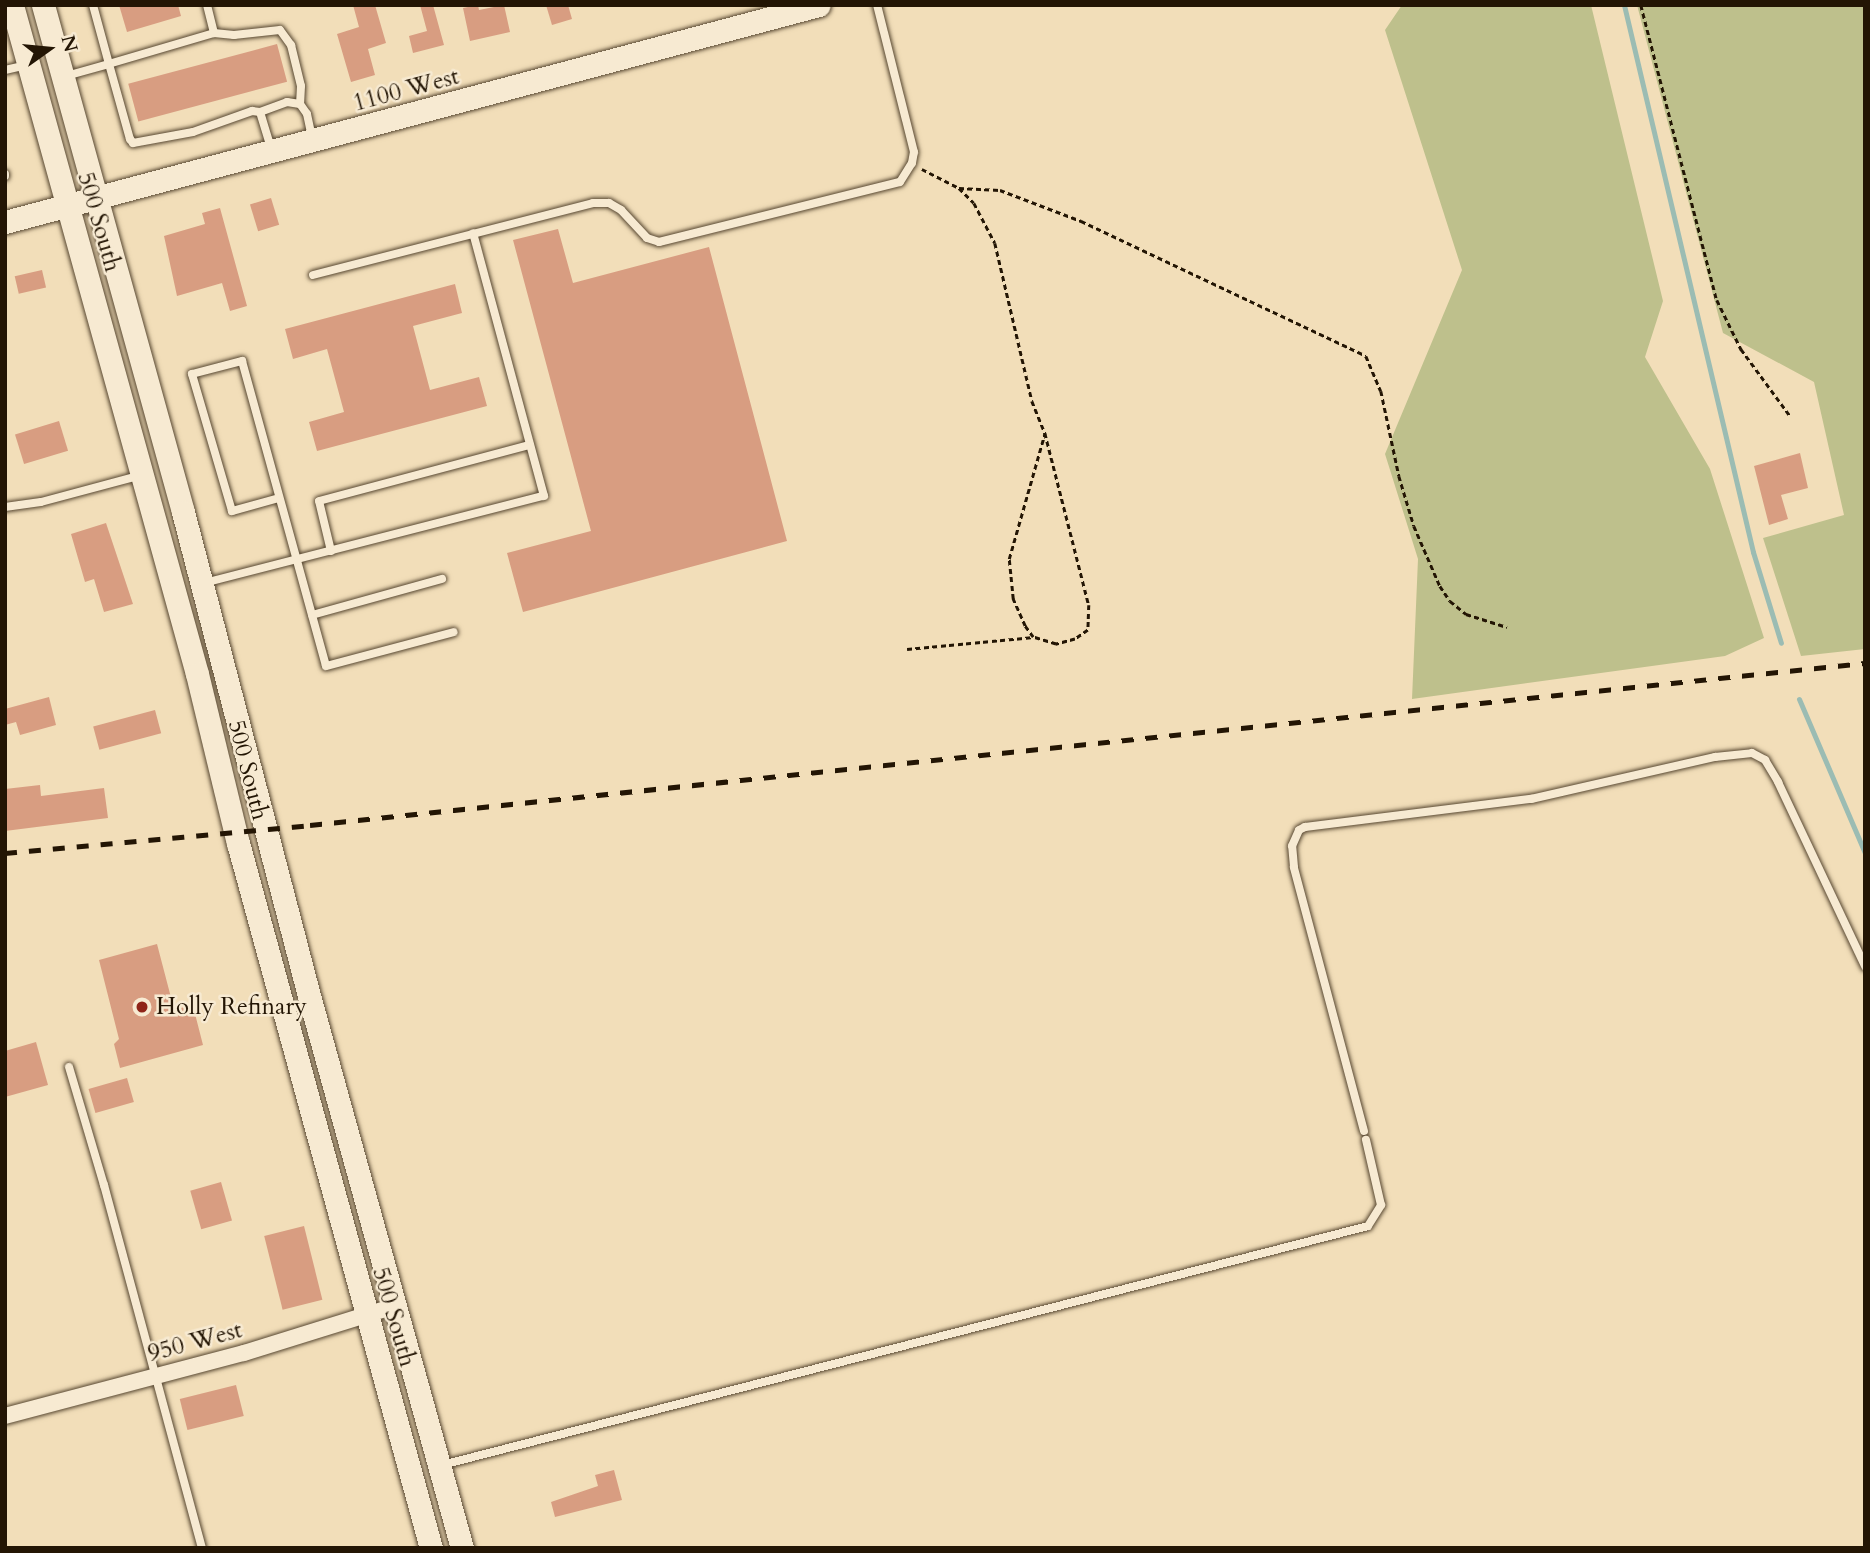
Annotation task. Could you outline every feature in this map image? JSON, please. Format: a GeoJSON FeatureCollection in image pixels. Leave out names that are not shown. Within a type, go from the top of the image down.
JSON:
{"type":"FeatureCollection","features":[{"type":"Feature","properties":{"kind":"main road","name":"500 South"},"geometry":{"type":"LineString","coordinates":[[12,5],[197,674],[255,909],[367,1315],[427,1547]]}},
{"type":"Feature","properties":{"kind":"main road","name":"500 South"},"geometry":{"type":"LineString","coordinates":[[43,5],[202,584],[291,930],[462,1548]]}},
{"type":"Feature","properties":{"kind":"main road","name":"1100 West"},"geometry":{"type":"LineString","coordinates":[[5,222],[314,141],[776,11],[819,5]]}},
{"type":"Feature","properties":{"kind":"street","name":"950 West"},"geometry":{"type":"LineString","coordinates":[[5,1416],[244,1353],[395,1306]]}},
{"type":"Feature","properties":{"kind":"lane"},"geometry":{"type":"LineString","coordinates":[[93,5],[124,125],[133,143],[193,132],[287,102],[300,104]]}},
{"type":"Feature","properties":{"kind":"lane"},"geometry":{"type":"LineString","coordinates":[[207,5],[214,33]]}},
{"type":"Feature","properties":{"kind":"lane"},"geometry":{"type":"LineString","coordinates":[[313,275],[562,209],[609,203],[621,210],[647,238],[659,242],[900,182],[912,163],[911,136],[877,5]]}},
{"type":"Feature","properties":{"kind":"lane"},"geometry":{"type":"LineString","coordinates":[[63,77],[214,33],[234,35],[280,30],[289,40],[294,56],[301,86],[300,104],[307,114],[314,141]]}},
{"type":"Feature","properties":{"kind":"lane"},"geometry":{"type":"LineString","coordinates":[[5,70],[28,65]]}},
{"type":"Feature","properties":{"kind":"lane"},"geometry":{"type":"LineString","coordinates":[[260,112],[272,152]]}},
{"type":"Feature","properties":{"kind":"lane"},"geometry":{"type":"LineString","coordinates":[[202,584],[544,496],[473,233]]}},
{"type":"Feature","properties":{"kind":"lane"},"geometry":{"type":"LineString","coordinates":[[279,498],[232,511],[192,374],[242,361],[326,667],[454,632]]}},
{"type":"Feature","properties":{"kind":"lane"},"geometry":{"type":"LineString","coordinates":[[331,551],[319,501],[530,445]]}},
{"type":"Feature","properties":{"kind":"lane"},"geometry":{"type":"LineString","coordinates":[[5,507],[41,502],[142,475]]}},
{"type":"Feature","properties":{"kind":"lane"},"geometry":{"type":"LineString","coordinates":[[312,615],[442,579]]}},
{"type":"Feature","properties":{"kind":"lane"},"geometry":{"type":"LineString","coordinates":[[439,1466],[1368,1226],[1381,1205],[1294,867],[1292,846],[1299,830],[1305,827],[1531,799],[1715,757],[1752,753],[1765,760],[1778,782],[1865,966]]}},
{"type":"Feature","properties":{"kind":"lane"},"geometry":{"type":"LineString","coordinates":[[69,1067],[104,1185],[202,1548]]}},
{"type":"Feature","properties":{"kind":"path"},"geometry":{"type":"LineString","coordinates":[[1641,5],[1717,300],[1741,349],[1791,417]]}},
{"type":"Feature","properties":{"kind":"path"},"geometry":{"type":"LineString","coordinates":[[907,649],[1033,637],[1056,644],[1075,639],[1088,630],[1089,605],[1045,433],[1032,401],[995,243],[974,203],[959,188],[912,163]]}},
{"type":"Feature","properties":{"kind":"path"},"geometry":{"type":"LineString","coordinates":[[959,188],[1000,190],[1081,221],[1366,356],[1381,391],[1399,476],[1414,526],[1440,586],[1450,601],[1466,614],[1507,627]]}},
{"type":"Feature","properties":{"kind":"path"},"geometry":{"type":"LineString","coordinates":[[1033,637],[1013,599],[1009,559],[1045,433]]}},
{"type":"Feature","properties":{"kind":"green space"},"geometry":{"type":"Polygon","coordinates":[[[1402,5],[1591,5],[1663,301],[1645,357],[1710,469],[1764,638],[1725,656],[1412,699],[1418,559],[1385,454],[1462,270],[1385,30],[1402,5]]]}},
{"type":"Feature","properties":{"kind":"green space"},"geometry":{"type":"Polygon","coordinates":[[[1637,5],[1865,5],[1865,649],[1801,656],[1763,538],[1844,515],[1814,382],[1723,333],[1637,5]]]}},
{"type":"Feature","properties":{"kind":"building"},"geometry":{"type":"Polygon","coordinates":[[[119,5],[178,5],[181,16],[127,32],[119,5]]]}},
{"type":"Feature","properties":{"kind":"building"},"geometry":{"type":"Polygon","coordinates":[[[353,5],[375,5],[386,43],[368,49],[375,75],[351,82],[337,34],[359,27],[353,5]]]}},
{"type":"Feature","properties":{"kind":"building"},"geometry":{"type":"Polygon","coordinates":[[[420,5],[433,5],[444,45],[413,53],[409,36],[427,31],[420,5]]]}},
{"type":"Feature","properties":{"kind":"building"},"geometry":{"type":"Polygon","coordinates":[[[478,5],[479,10],[504,5],[510,32],[470,41],[463,8],[478,5]]]}},
{"type":"Feature","properties":{"kind":"building"},"geometry":{"type":"Polygon","coordinates":[[[546,5],[568,5],[572,19],[552,25],[546,5]]]}},
{"type":"Feature","properties":{"kind":"building"},"geometry":{"type":"Polygon","coordinates":[[[277,44],[287,82],[138,122],[128,84],[277,44]]]}},
{"type":"Feature","properties":{"kind":"building"},"geometry":{"type":"Polygon","coordinates":[[[271,198],[279,225],[258,231],[250,204],[271,198]]]}},
{"type":"Feature","properties":{"kind":"building"},"geometry":{"type":"Polygon","coordinates":[[[220,208],[247,306],[230,311],[222,283],[177,296],[164,236],[205,224],[202,213],[220,208]]]}},
{"type":"Feature","properties":{"kind":"building"},"geometry":{"type":"Polygon","coordinates":[[[558,229],[573,283],[709,247],[787,541],[523,612],[507,553],[591,531],[513,240],[558,229]]]}},
{"type":"Feature","properties":{"kind":"building"},"geometry":{"type":"Polygon","coordinates":[[[42,270],[46,288],[19,294],[15,276],[42,270]]]}},
{"type":"Feature","properties":{"kind":"building"},"geometry":{"type":"Polygon","coordinates":[[[455,284],[462,313],[413,326],[430,390],[479,377],[487,406],[317,451],[309,422],[344,412],[327,349],[293,359],[285,329],[455,284]]]}},
{"type":"Feature","properties":{"kind":"building"},"geometry":{"type":"Polygon","coordinates":[[[59,421],[68,451],[24,464],[15,434],[59,421]]]}},
{"type":"Feature","properties":{"kind":"building"},"geometry":{"type":"Polygon","coordinates":[[[1800,453],[1808,488],[1781,495],[1788,519],[1769,525],[1754,466],[1800,453]]]}},
{"type":"Feature","properties":{"kind":"building"},"geometry":{"type":"Polygon","coordinates":[[[106,523],[133,604],[104,612],[94,579],[85,582],[71,534],[106,523]]]}},
{"type":"Feature","properties":{"kind":"building"},"geometry":{"type":"Polygon","coordinates":[[[49,697],[56,725],[20,735],[16,722],[5,725],[5,709],[49,697]]]}},
{"type":"Feature","properties":{"kind":"building"},"geometry":{"type":"Polygon","coordinates":[[[155,710],[161,733],[99,750],[93,727],[155,710]]]}},
{"type":"Feature","properties":{"kind":"building"},"geometry":{"type":"Polygon","coordinates":[[[40,785],[41,796],[104,788],[108,818],[5,831],[5,789],[40,785]]]}},
{"type":"Feature","properties":{"kind":"building","name":"Holly Refinary"},"geometry":{"type":"Polygon","coordinates":[[[157,944],[174,1009],[193,1006],[203,1045],[120,1068],[114,1044],[119,1039],[99,960],[157,944]]]}},
{"type":"Feature","properties":{"kind":"building"},"geometry":{"type":"Polygon","coordinates":[[[36,1042],[48,1085],[5,1097],[5,1051],[36,1042]]]}},
{"type":"Feature","properties":{"kind":"building"},"geometry":{"type":"Polygon","coordinates":[[[127,1078],[134,1102],[95,1113],[89,1089],[127,1078]]]}},
{"type":"Feature","properties":{"kind":"building"},"geometry":{"type":"Polygon","coordinates":[[[221,1182],[232,1220],[201,1229],[190,1191],[221,1182]]]}},
{"type":"Feature","properties":{"kind":"building"},"geometry":{"type":"Polygon","coordinates":[[[304,1226],[322,1300],[283,1310],[264,1236],[304,1226]]]}},
{"type":"Feature","properties":{"kind":"building"},"geometry":{"type":"Polygon","coordinates":[[[236,1385],[244,1416],[187,1430],[180,1399],[236,1385]]]}},
{"type":"Feature","properties":{"kind":"building"},"geometry":{"type":"Polygon","coordinates":[[[614,1470],[622,1500],[555,1517],[551,1502],[598,1486],[595,1475],[614,1470]]]}},
{"type":"Feature","properties":{"kind":"waterway"},"geometry":{"type":"LineString","coordinates":[[1624,5],[1753,552],[1781,643]]}},
{"type":"Feature","properties":{"kind":"waterway"},"geometry":{"type":"LineString","coordinates":[[1799,699],[1865,853]]}},
{"type":"Feature","properties":{"kind":"railway"},"geometry":{"type":"LineString","coordinates":[[5,853],[310,825],[1865,663]]}},
{"type":"Feature","properties":{"kind":"place","name":"Holly Refinary"},"geometry":{"type":"Point","coordinates":[142,1007]}}]}
